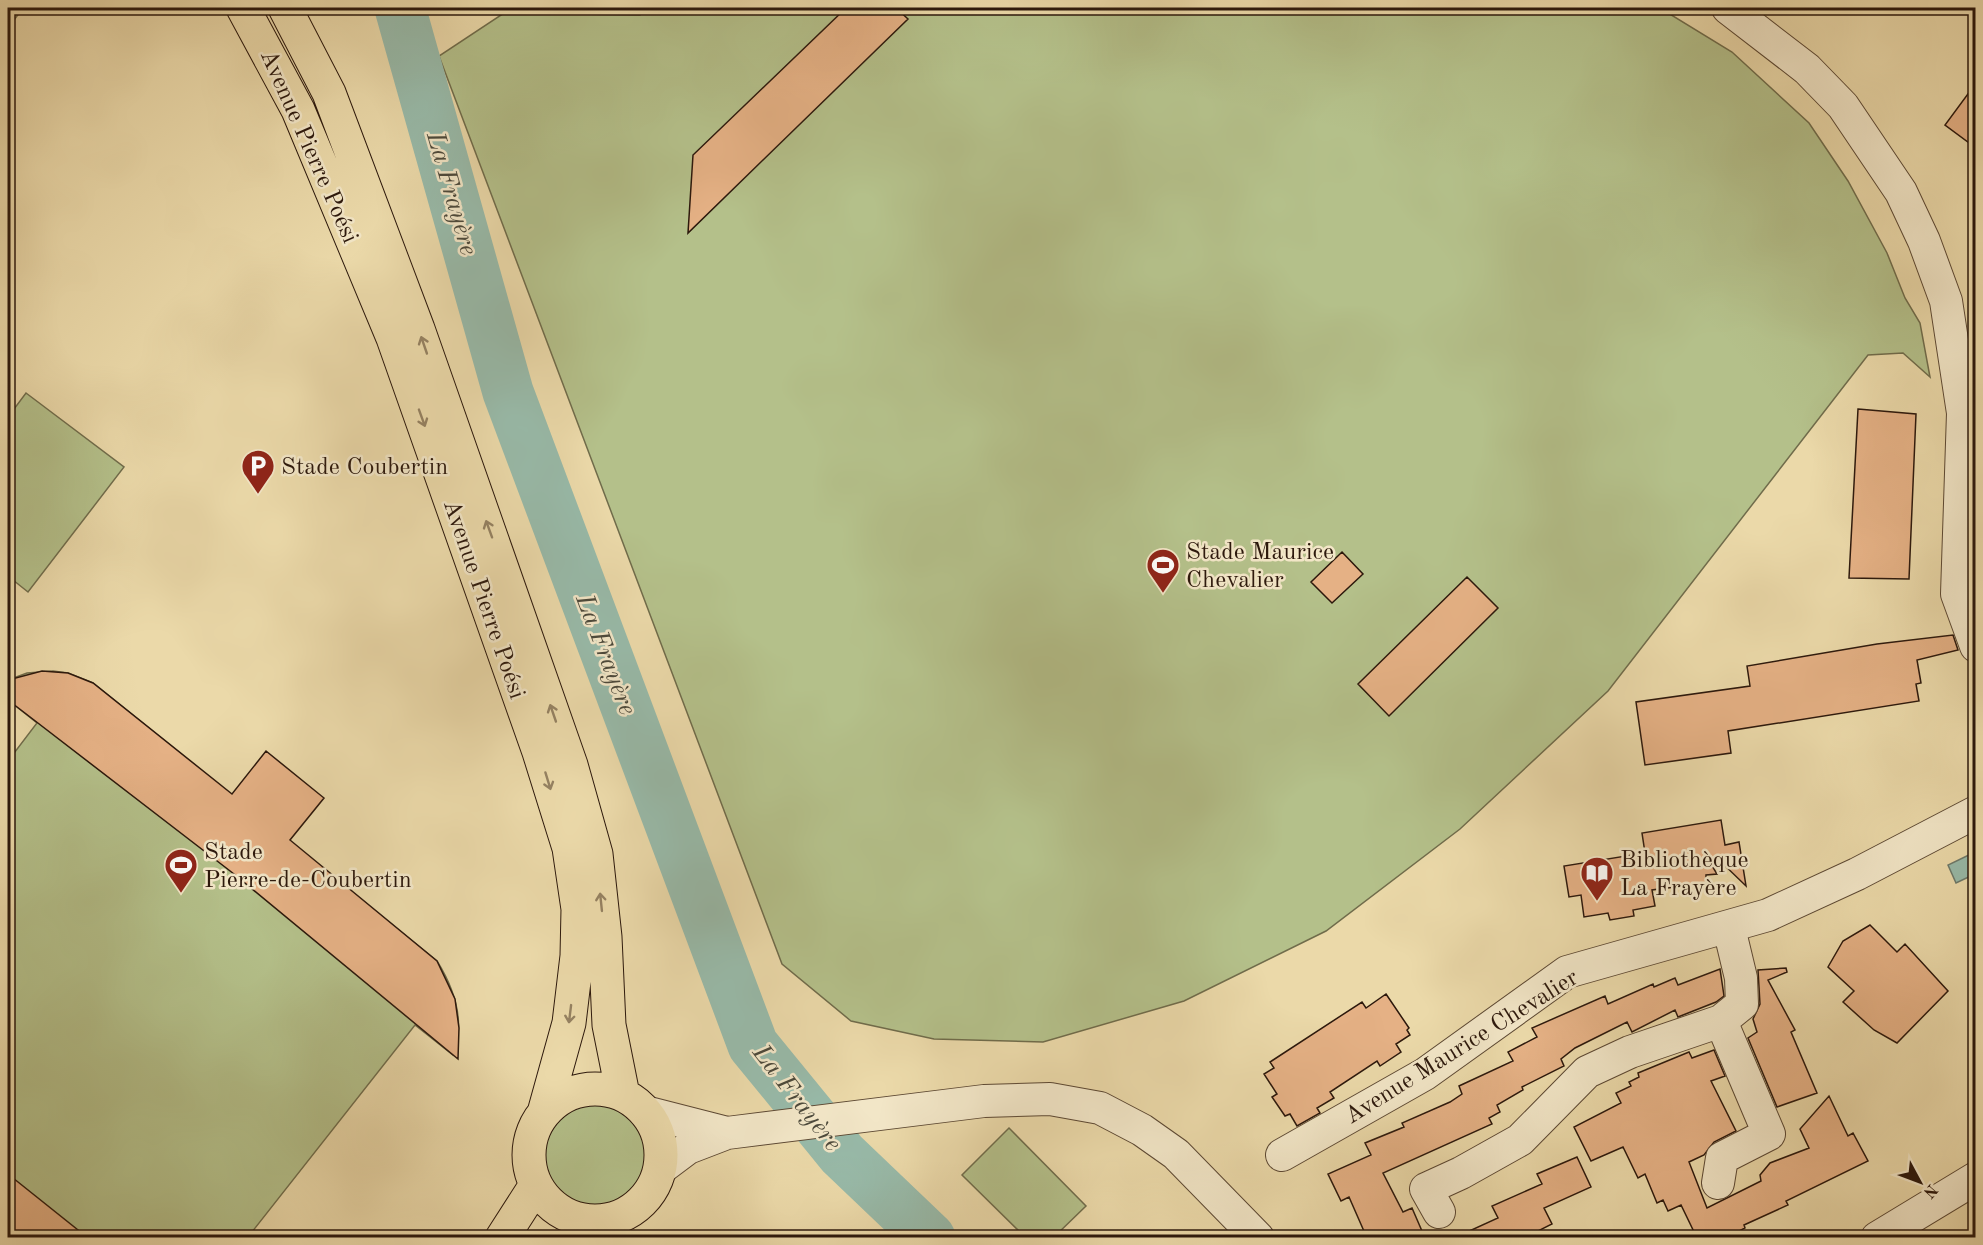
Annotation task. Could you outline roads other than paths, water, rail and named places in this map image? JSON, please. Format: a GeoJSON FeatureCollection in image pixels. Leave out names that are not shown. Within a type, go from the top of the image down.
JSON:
{"type":"FeatureCollection","features":[{"type":"Feature","properties":{"kind":"main road","name":"Avenue Pierre Poési"},"geometry":{"type":"LineString","coordinates":[[243,8],[298,110],[393,338],[539,752],[569,848],[578,909],[577,956],[569,1023],[544,1113]]}},
{"type":"Feature","properties":{"kind":"main road","name":"Avenue Pierre Poési"},"geometry":{"type":"LineString","coordinates":[[285,8],[328,93],[401,286],[571,765],[596,854],[605,936],[609,1025],[634,1103]]}},
{"type":"Feature","properties":{"kind":"main road"},"geometry":{"type":"LineString","coordinates":[[602,1089],[634,1103],[656,1129],[661,1149],[660,1169],[646,1197],[634,1208],[621,1216],[580,1229],[568,1215],[550,1203],[536,1185],[530,1167],[529,1148],[534,1129],[544,1113],[561,1099],[580,1090],[602,1089]]}},
{"type":"Feature","properties":{"kind":"main road"},"geometry":{"type":"LineString","coordinates":[[502,1238],[536,1185]]}},
{"type":"Feature","properties":{"kind":"street"},"geometry":{"type":"LineString","coordinates":[[1728,8],[1807,69],[1843,106],[1901,192],[1924,241],[1946,301],[1963,413],[1957,594],[1976,646]]}},
{"type":"Feature","properties":{"kind":"street","name":"Avenue Maurice Chevalier"},"geometry":{"type":"LineString","coordinates":[[1282,1155],[1425,1074],[1567,972],[1729,928],[1768,915],[1857,874],[1976,812]]}},
{"type":"Feature","properties":{"kind":"street"},"geometry":{"type":"LineString","coordinates":[[1439,1212],[1426,1189],[1461,1173],[1520,1140],[1587,1072],[1630,1052],[1721,1021],[1742,1004],[1742,978],[1729,928]]}},
{"type":"Feature","properties":{"kind":"street"},"geometry":{"type":"LineString","coordinates":[[1718,1183],[1722,1158],[1769,1134],[1721,1021]]}},
{"type":"Feature","properties":{"kind":"street"},"geometry":{"type":"LineString","coordinates":[[660,1169],[688,1148],[728,1133],[984,1101],[1050,1098],[1100,1108],[1142,1130],[1176,1154],[1258,1238]]}},
{"type":"Feature","properties":{"kind":"street"},"geometry":{"type":"LineString","coordinates":[[634,1103],[728,1133]]}},
{"type":"Feature","properties":{"kind":"street"},"geometry":{"type":"LineString","coordinates":[[1877,1238],[1976,1178]]}},
{"type":"Feature","properties":{"kind":"waterway","name":"La Frayère"},"geometry":{"type":"LineString","coordinates":[[400,8],[508,392],[753,1045],[842,1154],[930,1238]]}},
{"type":"Feature","properties":{"kind":"place","name":"Stade Coubertin"},"geometry":{"type":"Point","coordinates":[258,495]}},
{"type":"Feature","properties":{"kind":"place","name":"Stade Maurice Chevalier"},"geometry":{"type":"Point","coordinates":[1163,594]}},
{"type":"Feature","properties":{"kind":"place","name":"Stade Pierre-de-Coubertin"},"geometry":{"type":"Point","coordinates":[181,894]}},
{"type":"Feature","properties":{"kind":"place","name":"Bibliothèque La Frayère"},"geometry":{"type":"Point","coordinates":[1597,902]}}]}
